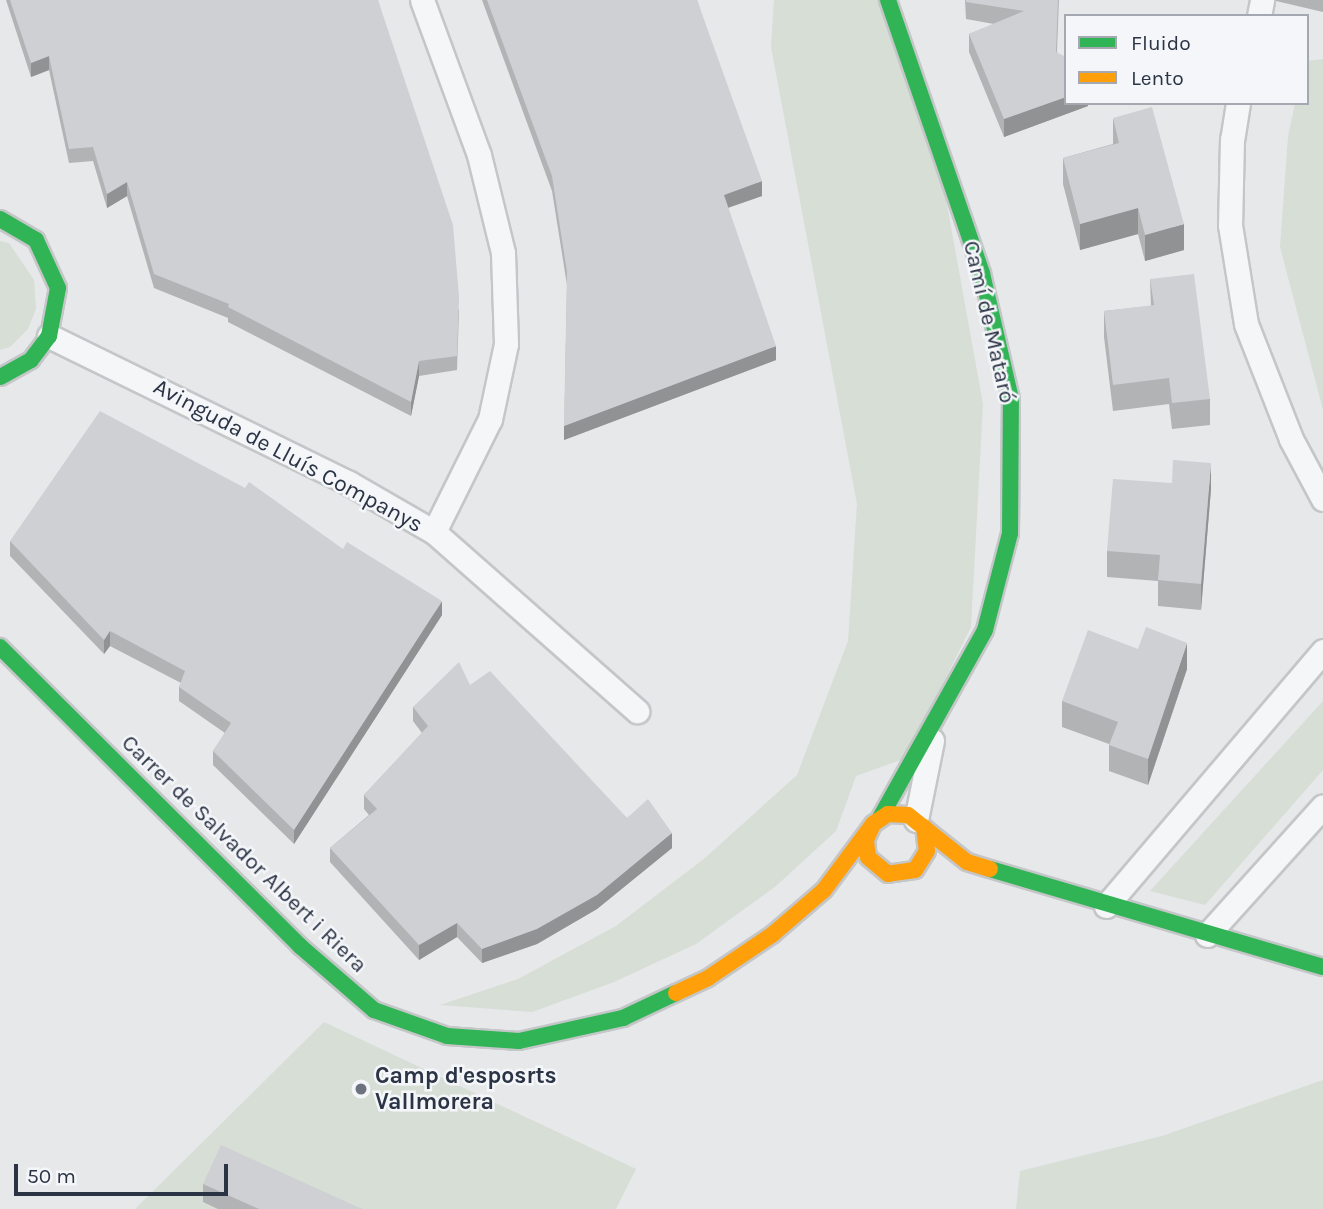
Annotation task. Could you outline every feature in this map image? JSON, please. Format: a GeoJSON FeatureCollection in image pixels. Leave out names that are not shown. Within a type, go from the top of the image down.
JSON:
{"type":"FeatureCollection","features":[{"type":"Feature","properties":{"kind":"street"},"geometry":{"type":"LineString","coordinates":[[422,0],[479,155],[503,253],[506,344],[489,419],[433,533]]}},
{"type":"Feature","properties":{"kind":"street","name":"Camí de Mataró"},"geometry":{"type":"LineString","coordinates":[[876,821],[985,630],[1010,533],[1011,399],[982,273],[888,0]]}},
{"type":"Feature","properties":{"kind":"street"},"geometry":{"type":"LineString","coordinates":[[1238,105],[1232,139],[1230,225],[1247,324],[1291,439],[1323,499]]}},
{"type":"Feature","properties":{"kind":"street"},"geometry":{"type":"LineString","coordinates":[[0,219],[36,240],[49,260],[58,288],[56,317],[49,336],[31,360],[0,377]]}},
{"type":"Feature","properties":{"kind":"street","name":"Avinguda de Lluís Companys"},"geometry":{"type":"LineString","coordinates":[[49,336],[349,483],[433,533],[637,711]]}},
{"type":"Feature","properties":{"kind":"street","name":"Carrer de Salvador Albert i Riera"},"geometry":{"type":"LineString","coordinates":[[0,647],[300,946],[374,1010],[447,1036],[519,1041],[623,1018],[708,978],[773,934],[824,890],[876,821]]}},
{"type":"Feature","properties":{"kind":"street"},"geometry":{"type":"LineString","coordinates":[[1106,906],[1323,651]]}},
{"type":"Feature","properties":{"kind":"street","name":"Camí de Mataró"},"geometry":{"type":"LineString","coordinates":[[920,823],[933,724]]}},
{"type":"Feature","properties":{"kind":"street"},"geometry":{"type":"LineString","coordinates":[[1207,935],[1323,806]]}},
{"type":"Feature","properties":{"kind":"street"},"geometry":{"type":"LineString","coordinates":[[888,874],[868,857],[866,840],[876,821],[898,813],[920,823],[967,862]]}},
{"type":"Feature","properties":{"kind":"street"},"geometry":{"type":"LineString","coordinates":[[915,870],[928,851],[920,823]]}},
{"type":"Feature","properties":{"kind":"street"},"geometry":{"type":"LineString","coordinates":[[870,878],[915,870],[941,861],[967,862],[1106,906],[1323,967]]}},
{"type":"Feature","properties":{"kind":"street","name":"Carrer de Salvador Albert i Riera"},"geometry":{"type":"LineString","coordinates":[[824,890],[847,884]]}},
{"type":"Feature","properties":{"kind":"shaded area"},"geometry":{"type":"Polygon","coordinates":[[[774,0],[879,0],[946,199],[983,404],[971,627],[906,758],[856,776],[836,831],[776,886],[696,944],[614,982],[532,1012],[440,1005],[518,979],[616,926],[705,858],[797,775],[848,641],[857,504],[771,47],[774,0]]]}},
{"type":"Feature","properties":{"kind":"shaded area"},"geometry":{"type":"Polygon","coordinates":[[[1323,59],[1323,410],[1280,247],[1288,137],[1295,105],[1309,105],[1309,61],[1323,59]]]}},
{"type":"Feature","properties":{"kind":"shaded area"},"geometry":{"type":"Polygon","coordinates":[[[0,241],[9,243],[34,280],[36,309],[28,329],[10,347],[0,350],[0,241]]]}},
{"type":"Feature","properties":{"kind":"shaded area"},"geometry":{"type":"Polygon","coordinates":[[[1323,701],[1323,770],[1205,905],[1150,891],[1323,701]]]}},
{"type":"Feature","properties":{"kind":"shaded area","name":"Camp d'esposrts Vallmorera"},"geometry":{"type":"Polygon","coordinates":[[[324,1022],[636,1169],[616,1209],[135,1209],[324,1022]]]}},
{"type":"Feature","properties":{"kind":"shaded area"},"geometry":{"type":"Polygon","coordinates":[[[1323,1080],[1323,1209],[1016,1209],[1020,1171],[1162,1136],[1323,1080]]]}},
{"type":"Feature","properties":{"kind":"building"},"geometry":{"type":"Polygon","coordinates":[[[10,0],[378,0],[453,225],[459,297],[457,356],[419,361],[411,402],[228,307],[229,304],[154,274],[127,182],[107,194],[93,147],[69,149],[49,56],[31,63],[10,0]]]}},
{"type":"Feature","properties":{"kind":"building"},"geometry":{"type":"Polygon","coordinates":[[[487,0],[697,0],[762,181],[724,195],[776,346],[564,426],[567,272],[552,176],[487,0]]]}},
{"type":"Feature","properties":{"kind":"building"},"geometry":{"type":"Polygon","coordinates":[[[1058,0],[1056,52],[1064,56],[1064,98],[1004,119],[969,34],[1024,11],[966,2],[1058,0]]]}},
{"type":"Feature","properties":{"kind":"building"},"geometry":{"type":"Polygon","coordinates":[[[1152,107],[1184,224],[1145,235],[1138,208],[1080,224],[1063,158],[1119,143],[1113,118],[1152,107]]]}},
{"type":"Feature","properties":{"kind":"building"},"geometry":{"type":"Polygon","coordinates":[[[1194,274],[1210,399],[1172,403],[1169,378],[1113,385],[1104,311],[1154,305],[1150,279],[1194,274]]]}},
{"type":"Feature","properties":{"kind":"building"},"geometry":{"type":"Polygon","coordinates":[[[100,411],[245,488],[249,482],[343,549],[347,542],[442,601],[294,830],[213,751],[231,723],[179,687],[185,671],[110,631],[104,640],[10,541],[100,411]]]}},
{"type":"Feature","properties":{"kind":"building"},"geometry":{"type":"Polygon","coordinates":[[[1173,460],[1211,463],[1201,584],[1158,580],[1160,555],[1107,551],[1113,479],[1172,483],[1173,460]]]}},
{"type":"Feature","properties":{"kind":"building"},"geometry":{"type":"Polygon","coordinates":[[[1146,627],[1187,643],[1148,759],[1109,745],[1118,722],[1062,701],[1088,630],[1138,649],[1146,627]]]}},
{"type":"Feature","properties":{"kind":"building"},"geometry":{"type":"Polygon","coordinates":[[[459,662],[470,685],[490,671],[627,818],[648,799],[672,833],[597,895],[537,929],[482,949],[457,923],[419,945],[330,848],[377,809],[364,795],[428,726],[413,707],[459,662]]]}},
{"type":"Feature","properties":{"kind":"building"},"geometry":{"type":"Polygon","coordinates":[[[221,1145],[362,1209],[259,1209],[203,1184],[221,1145]]]}},
{"type":"Feature","properties":{"kind":"traffic: fast"},"geometry":{"type":"LineString","coordinates":[[880,818],[985,630],[1010,533],[1011,399],[982,273],[888,0]]}},
{"type":"Feature","properties":{"kind":"traffic: fast"},"geometry":{"type":"LineString","coordinates":[[0,219],[36,240],[58,288],[49,336],[31,360],[0,377]]}},
{"type":"Feature","properties":{"kind":"traffic: fast"},"geometry":{"type":"LineString","coordinates":[[0,647],[300,946],[374,1010],[447,1036],[519,1041],[623,1018],[676,993]]}},
{"type":"Feature","properties":{"kind":"traffic: fast"},"geometry":{"type":"LineString","coordinates":[[990,869],[1323,967]]}},
{"type":"Feature","properties":{"kind":"traffic: slow"},"geometry":{"type":"LineString","coordinates":[[924,827],[927,851],[915,870],[888,874],[868,857],[866,840],[873,824],[888,814],[908,815],[967,862],[990,869]]}},
{"type":"Feature","properties":{"kind":"traffic: slow"},"geometry":{"type":"LineString","coordinates":[[676,993],[708,978],[773,934],[824,890],[873,824]]}},
{"type":"Feature","properties":{"kind":"place","name":"Camp d'esposrts Vallmorera"},"geometry":{"type":"Point","coordinates":[361,1089]}}]}
